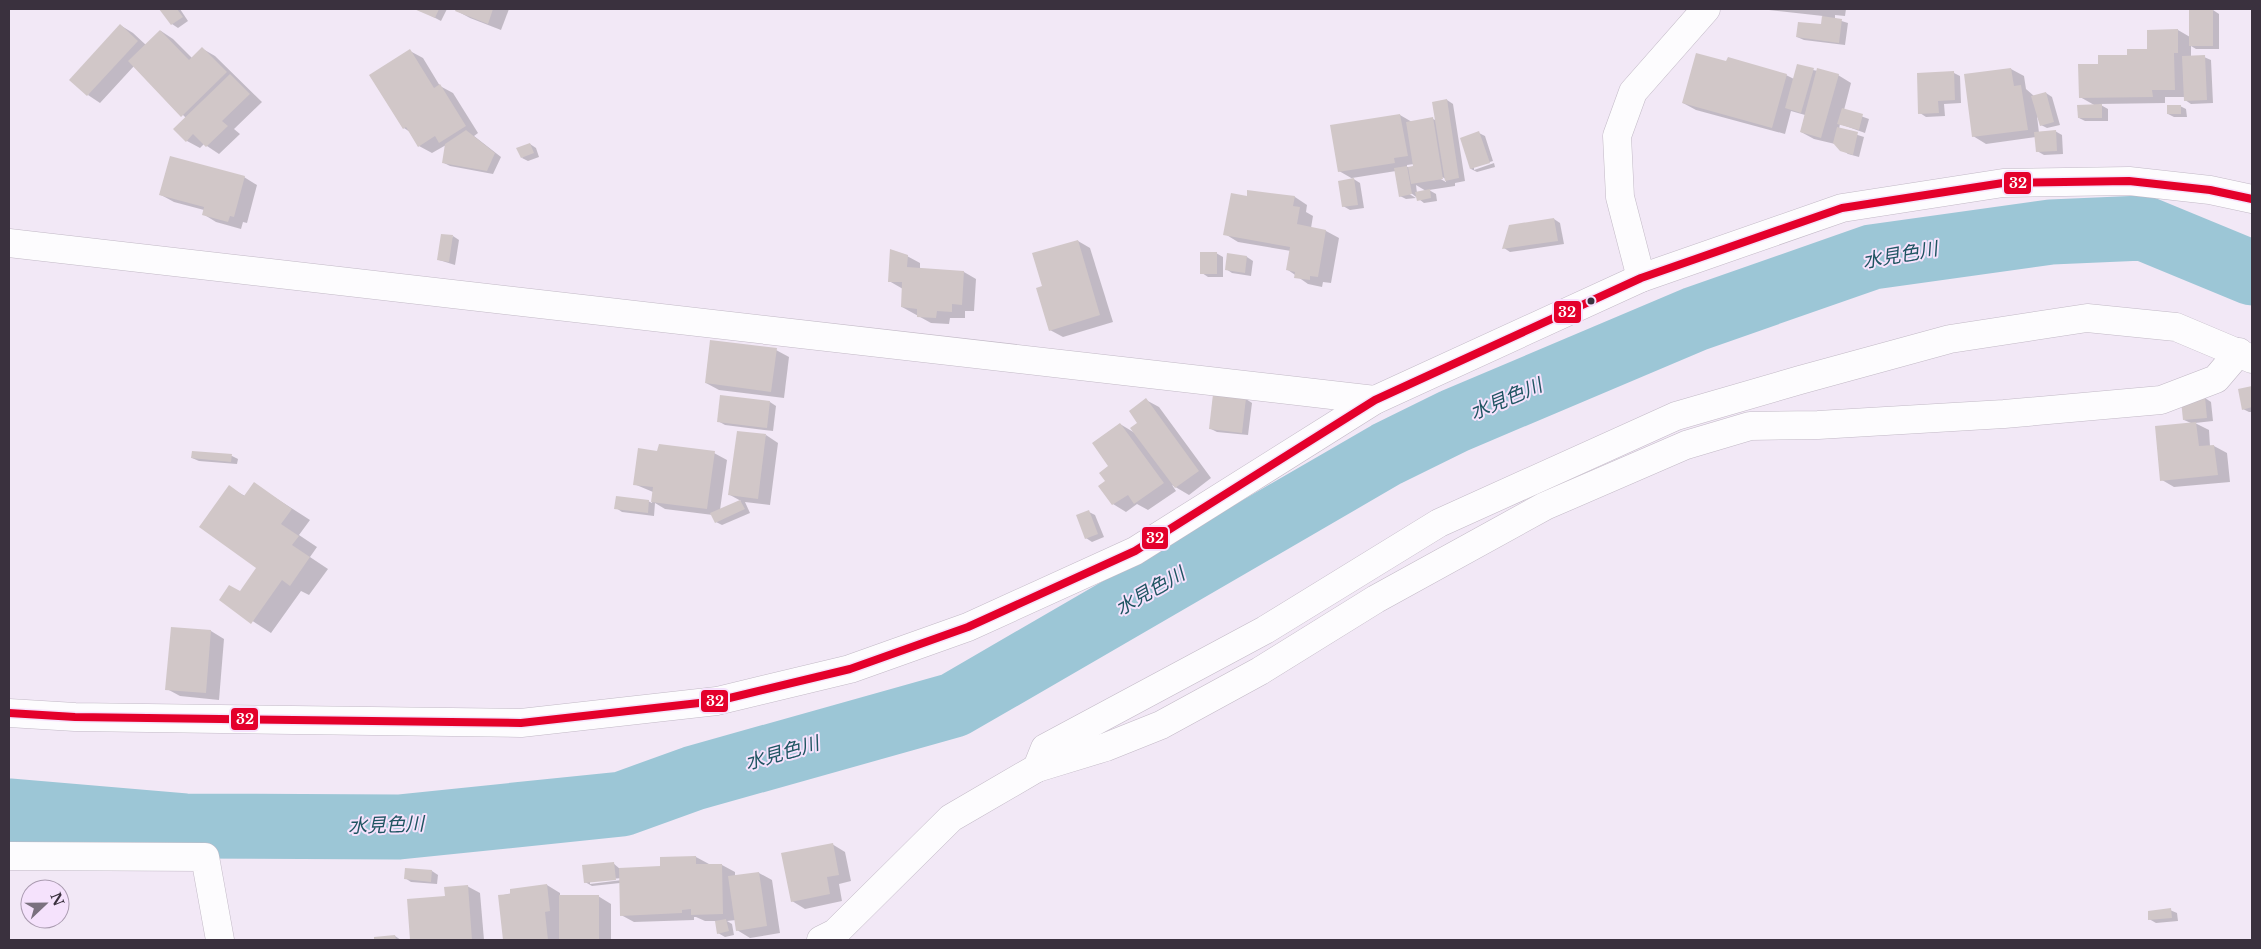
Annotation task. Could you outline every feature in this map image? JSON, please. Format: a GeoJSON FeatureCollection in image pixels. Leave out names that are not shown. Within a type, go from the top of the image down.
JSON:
{"type":"FeatureCollection","features":[{"type":"Feature","properties":{"kind":"street"},"geometry":{"type":"LineString","coordinates":[[1641,278],[1620,197],[1617,136],[1633,92],[1706,9]]}},
{"type":"Feature","properties":{"kind":"street"},"geometry":{"type":"LineString","coordinates":[[9,713],[75,717],[521,723],[717,701],[850,669],[976,623],[1135,550],[1375,400],[1641,278],[1842,208],[2003,183],[2129,181],[2210,190],[2252,199]]}},
{"type":"Feature","properties":{"kind":"street"},"geometry":{"type":"LineString","coordinates":[[9,243],[1375,400]]}},
{"type":"Feature","properties":{"kind":"street"},"geometry":{"type":"LineString","coordinates":[[821,940],[835,933],[951,818],[1037,768],[1106,747],[1161,725],[1260,671],[1376,599],[1545,506],[1686,445],[1750,426],[2004,414],[2161,400],[2216,379],[2246,355],[2176,327],[2088,318],[1950,339],[1676,416],[1439,523],[1265,630],[1045,748],[1037,768]]}},
{"type":"Feature","properties":{"kind":"street"},"geometry":{"type":"LineString","coordinates":[[9,856],[205,857],[220,940]]}},
{"type":"Feature","properties":{"kind":"building"},"geometry":{"type":"Polygon","coordinates":[[[159,9],[177,9],[183,17],[171,25],[159,9]]]}},
{"type":"Feature","properties":{"kind":"building"},"geometry":{"type":"Polygon","coordinates":[[[414,9],[439,9],[435,18],[414,9]]]}},
{"type":"Feature","properties":{"kind":"building"},"geometry":{"type":"Polygon","coordinates":[[[456,9],[493,9],[488,24],[455,11],[456,9]]]}},
{"type":"Feature","properties":{"kind":"building"},"geometry":{"type":"Polygon","coordinates":[[[2189,9],[2213,9],[2213,46],[2189,46],[2189,9]]]}},
{"type":"Feature","properties":{"kind":"building"},"geometry":{"type":"Polygon","coordinates":[[[1822,16],[1842,19],[1839,43],[1796,37],[1798,22],[1821,24],[1822,16]]]}},
{"type":"Feature","properties":{"kind":"building"},"geometry":{"type":"Polygon","coordinates":[[[120,24],[138,41],[87,96],[69,80],[120,24]]]}},
{"type":"Feature","properties":{"kind":"building"},"geometry":{"type":"Polygon","coordinates":[[[2178,29],[2178,53],[2174,53],[2175,90],[2152,90],[2153,97],[2079,98],[2078,64],[2098,64],[2098,55],[2127,55],[2127,49],[2147,49],[2147,30],[2178,29]]]}},
{"type":"Feature","properties":{"kind":"building"},"geometry":{"type":"Polygon","coordinates":[[[160,30],[189,60],[202,47],[227,72],[181,117],[128,61],[160,30]]]}},
{"type":"Feature","properties":{"kind":"building"},"geometry":{"type":"Polygon","coordinates":[[[410,49],[434,88],[440,84],[466,126],[439,143],[435,136],[418,147],[406,127],[403,129],[369,75],[410,49]]]}},
{"type":"Feature","properties":{"kind":"building"},"geometry":{"type":"Polygon","coordinates":[[[1696,53],[1726,61],[1728,57],[1787,74],[1772,128],[1682,103],[1696,53]]]}},
{"type":"Feature","properties":{"kind":"building"},"geometry":{"type":"Polygon","coordinates":[[[2205,55],[2207,100],[2184,101],[2182,56],[2205,55]]]}},
{"type":"Feature","properties":{"kind":"building"},"geometry":{"type":"Polygon","coordinates":[[[1797,64],[1814,68],[1801,113],[1785,108],[1797,64]]]}},
{"type":"Feature","properties":{"kind":"building"},"geometry":{"type":"Polygon","coordinates":[[[1817,68],[1839,74],[1821,138],[1800,132],[1817,68]]]}},
{"type":"Feature","properties":{"kind":"building"},"geometry":{"type":"Polygon","coordinates":[[[2011,68],[2014,86],[2021,85],[2028,130],[1972,137],[1964,74],[2011,68]]]}},
{"type":"Feature","properties":{"kind":"building"},"geometry":{"type":"Polygon","coordinates":[[[1954,71],[1955,100],[1938,101],[1939,113],[1918,114],[1917,73],[1954,71]]]}},
{"type":"Feature","properties":{"kind":"building"},"geometry":{"type":"Polygon","coordinates":[[[230,74],[250,94],[222,121],[228,126],[206,147],[193,134],[186,142],[173,129],[230,74]]]}},
{"type":"Feature","properties":{"kind":"building"},"geometry":{"type":"Polygon","coordinates":[[[2046,92],[2054,122],[2040,126],[2031,96],[2046,92]]]}},
{"type":"Feature","properties":{"kind":"building"},"geometry":{"type":"Polygon","coordinates":[[[1447,99],[1459,178],[1445,181],[1432,102],[1447,99]]]}},
{"type":"Feature","properties":{"kind":"building"},"geometry":{"type":"Polygon","coordinates":[[[2102,104],[2102,118],[2078,118],[2077,105],[2102,104]]]}},
{"type":"Feature","properties":{"kind":"building"},"geometry":{"type":"Polygon","coordinates":[[[2167,105],[2181,105],[2181,114],[2167,114],[2167,105]]]}},
{"type":"Feature","properties":{"kind":"building"},"geometry":{"type":"Polygon","coordinates":[[[1842,108],[1863,114],[1859,130],[1837,124],[1842,108]]]}},
{"type":"Feature","properties":{"kind":"building"},"geometry":{"type":"Polygon","coordinates":[[[1400,114],[1408,156],[1394,158],[1395,163],[1338,172],[1330,125],[1400,114]]]}},
{"type":"Feature","properties":{"kind":"building"},"geometry":{"type":"Polygon","coordinates":[[[1433,117],[1443,179],[1411,184],[1408,167],[1413,166],[1406,122],[1433,117]]]}},
{"type":"Feature","properties":{"kind":"building"},"geometry":{"type":"Polygon","coordinates":[[[1837,127],[1858,132],[1853,155],[1840,151],[1833,143],[1837,127]]]}},
{"type":"Feature","properties":{"kind":"building"},"geometry":{"type":"Polygon","coordinates":[[[466,130],[495,153],[487,171],[442,163],[445,144],[466,130]]]}},
{"type":"Feature","properties":{"kind":"building"},"geometry":{"type":"Polygon","coordinates":[[[2056,130],[2057,151],[2036,152],[2034,132],[2056,130]]]}},
{"type":"Feature","properties":{"kind":"building"},"geometry":{"type":"Polygon","coordinates":[[[1479,131],[1490,163],[1470,169],[1460,138],[1479,131]]]}},
{"type":"Feature","properties":{"kind":"building"},"geometry":{"type":"Polygon","coordinates":[[[530,143],[534,153],[521,158],[516,148],[530,143]]]}},
{"type":"Feature","properties":{"kind":"building"},"geometry":{"type":"Polygon","coordinates":[[[170,156],[245,176],[234,217],[230,216],[228,222],[202,215],[204,207],[159,195],[170,156]]]}},
{"type":"Feature","properties":{"kind":"building"},"geometry":{"type":"Polygon","coordinates":[[[1407,166],[1412,194],[1399,197],[1394,168],[1407,166]]]}},
{"type":"Feature","properties":{"kind":"building"},"geometry":{"type":"Polygon","coordinates":[[[1354,178],[1358,205],[1342,207],[1338,181],[1354,178]]]}},
{"type":"Feature","properties":{"kind":"building"},"geometry":{"type":"Polygon","coordinates":[[[1430,189],[1431,198],[1417,201],[1415,192],[1430,189]]]}},
{"type":"Feature","properties":{"kind":"building"},"geometry":{"type":"Polygon","coordinates":[[[1247,190],[1295,196],[1293,206],[1300,207],[1297,224],[1326,230],[1318,277],[1310,276],[1310,280],[1294,278],[1295,272],[1286,270],[1290,247],[1223,235],[1231,193],[1247,196],[1247,190]]]}},
{"type":"Feature","properties":{"kind":"building"},"geometry":{"type":"Polygon","coordinates":[[[1554,218],[1558,241],[1502,249],[1509,225],[1554,218]]]}},
{"type":"Feature","properties":{"kind":"building"},"geometry":{"type":"Polygon","coordinates":[[[441,234],[453,235],[449,262],[437,260],[441,234]]]}},
{"type":"Feature","properties":{"kind":"building"},"geometry":{"type":"Polygon","coordinates":[[[1078,240],[1100,315],[1049,331],[1036,288],[1042,286],[1032,253],[1078,240]]]}},
{"type":"Feature","properties":{"kind":"building"},"geometry":{"type":"Polygon","coordinates":[[[890,249],[908,255],[907,267],[964,271],[962,305],[952,304],[952,312],[937,311],[936,318],[917,317],[917,309],[901,307],[902,282],[888,282],[890,249]]]}},
{"type":"Feature","properties":{"kind":"building"},"geometry":{"type":"Polygon","coordinates":[[[1200,252],[1217,252],[1217,274],[1200,274],[1200,252]]]}},
{"type":"Feature","properties":{"kind":"building"},"geometry":{"type":"Polygon","coordinates":[[[1227,253],[1247,256],[1245,273],[1225,270],[1227,253]]]}},
{"type":"Feature","properties":{"kind":"building"},"geometry":{"type":"Polygon","coordinates":[[[710,340],[777,348],[771,392],[705,383],[710,340]]]}},
{"type":"Feature","properties":{"kind":"building"},"geometry":{"type":"Polygon","coordinates":[[[2252,386],[2252,407],[2242,410],[2238,389],[2252,386]]]}},
{"type":"Feature","properties":{"kind":"building"},"geometry":{"type":"Polygon","coordinates":[[[1213,394],[1246,398],[1242,433],[1209,429],[1213,394]]]}},
{"type":"Feature","properties":{"kind":"building"},"geometry":{"type":"Polygon","coordinates":[[[720,395],[770,401],[767,428],[717,422],[720,395]]]}},
{"type":"Feature","properties":{"kind":"building"},"geometry":{"type":"Polygon","coordinates":[[[2205,397],[2207,418],[2183,420],[2181,400],[2205,397]]]}},
{"type":"Feature","properties":{"kind":"building"},"geometry":{"type":"Polygon","coordinates":[[[1146,398],[1199,471],[1175,488],[1130,428],[1137,423],[1129,411],[1146,398]]]}},
{"type":"Feature","properties":{"kind":"building"},"geometry":{"type":"Polygon","coordinates":[[[2196,422],[2199,446],[2214,445],[2218,475],[2160,481],[2155,426],[2196,422]]]}},
{"type":"Feature","properties":{"kind":"building"},"geometry":{"type":"Polygon","coordinates":[[[1120,423],[1164,483],[1134,504],[1128,495],[1112,505],[1098,486],[1105,481],[1099,473],[1108,466],[1092,443],[1120,423]]]}},
{"type":"Feature","properties":{"kind":"building"},"geometry":{"type":"Polygon","coordinates":[[[737,431],[766,434],[758,499],[728,495],[737,431]]]}},
{"type":"Feature","properties":{"kind":"building"},"geometry":{"type":"Polygon","coordinates":[[[659,444],[715,451],[707,509],[651,502],[653,487],[633,485],[638,448],[657,451],[659,444]]]}},
{"type":"Feature","properties":{"kind":"building"},"geometry":{"type":"Polygon","coordinates":[[[192,451],[232,454],[231,462],[191,458],[192,451]]]}},
{"type":"Feature","properties":{"kind":"building"},"geometry":{"type":"Polygon","coordinates":[[[254,482],[292,509],[281,524],[299,536],[292,545],[310,557],[290,586],[282,580],[251,624],[219,600],[229,585],[240,591],[256,568],[199,527],[229,485],[244,496],[254,482]]]}},
{"type":"Feature","properties":{"kind":"building"},"geometry":{"type":"Polygon","coordinates":[[[616,496],[649,500],[648,513],[614,509],[616,496]]]}},
{"type":"Feature","properties":{"kind":"building"},"geometry":{"type":"Polygon","coordinates":[[[740,500],[745,509],[715,523],[710,513],[740,500]]]}},
{"type":"Feature","properties":{"kind":"building"},"geometry":{"type":"Polygon","coordinates":[[[1089,510],[1098,534],[1085,539],[1076,515],[1089,510]]]}},
{"type":"Feature","properties":{"kind":"building"},"geometry":{"type":"Polygon","coordinates":[[[171,627],[211,630],[206,693],[165,690],[171,627]]]}},
{"type":"Feature","properties":{"kind":"building"},"geometry":{"type":"Polygon","coordinates":[[[833,843],[839,875],[827,877],[830,894],[791,902],[781,853],[833,843]]]}},
{"type":"Feature","properties":{"kind":"building"},"geometry":{"type":"Polygon","coordinates":[[[696,856],[696,864],[722,864],[723,914],[691,915],[691,909],[682,910],[682,913],[620,916],[619,868],[660,866],[660,857],[696,856]]]}},
{"type":"Feature","properties":{"kind":"building"},"geometry":{"type":"Polygon","coordinates":[[[614,862],[616,880],[584,883],[582,865],[614,862]]]}},
{"type":"Feature","properties":{"kind":"building"},"geometry":{"type":"Polygon","coordinates":[[[405,868],[432,870],[431,882],[404,879],[405,868]]]}},
{"type":"Feature","properties":{"kind":"building"},"geometry":{"type":"Polygon","coordinates":[[[759,872],[767,926],[736,931],[728,876],[759,872]]]}},
{"type":"Feature","properties":{"kind":"building"},"geometry":{"type":"Polygon","coordinates":[[[547,884],[550,911],[545,912],[548,940],[503,940],[498,895],[510,894],[510,889],[547,884]]]}},
{"type":"Feature","properties":{"kind":"building"},"geometry":{"type":"Polygon","coordinates":[[[468,885],[472,940],[410,940],[407,899],[445,896],[444,887],[468,885]]]}},
{"type":"Feature","properties":{"kind":"building"},"geometry":{"type":"Polygon","coordinates":[[[559,895],[599,895],[599,940],[559,940],[559,895]]]}},
{"type":"Feature","properties":{"kind":"building"},"geometry":{"type":"Polygon","coordinates":[[[2171,908],[2172,918],[2148,920],[2148,911],[2171,908]]]}},
{"type":"Feature","properties":{"kind":"building"},"geometry":{"type":"Polygon","coordinates":[[[726,919],[729,931],[717,934],[715,921],[726,919]]]}},
{"type":"Feature","properties":{"kind":"building"},"geometry":{"type":"Polygon","coordinates":[[[395,935],[396,940],[374,940],[374,937],[395,935]]]}},
{"type":"Feature","properties":{"kind":"waterway","name":"水見色川"},"geometry":{"type":"LineString","coordinates":[[9,811],[185,826],[399,827],[622,804],[694,778],[954,705],[1387,454],[1454,421],[1695,319],[1872,257],[2051,232],[2143,228],[2252,273]]}},
{"type":"Feature","properties":{"kind":"transit line","name":"32"},"geometry":{"type":"LineString","coordinates":[[9,713],[75,717],[521,723],[717,701],[850,669],[968,627],[1135,551],[1375,400],[1641,278],[1842,208],[2003,183],[2129,181],[2210,190],[2252,199]]}}]}
